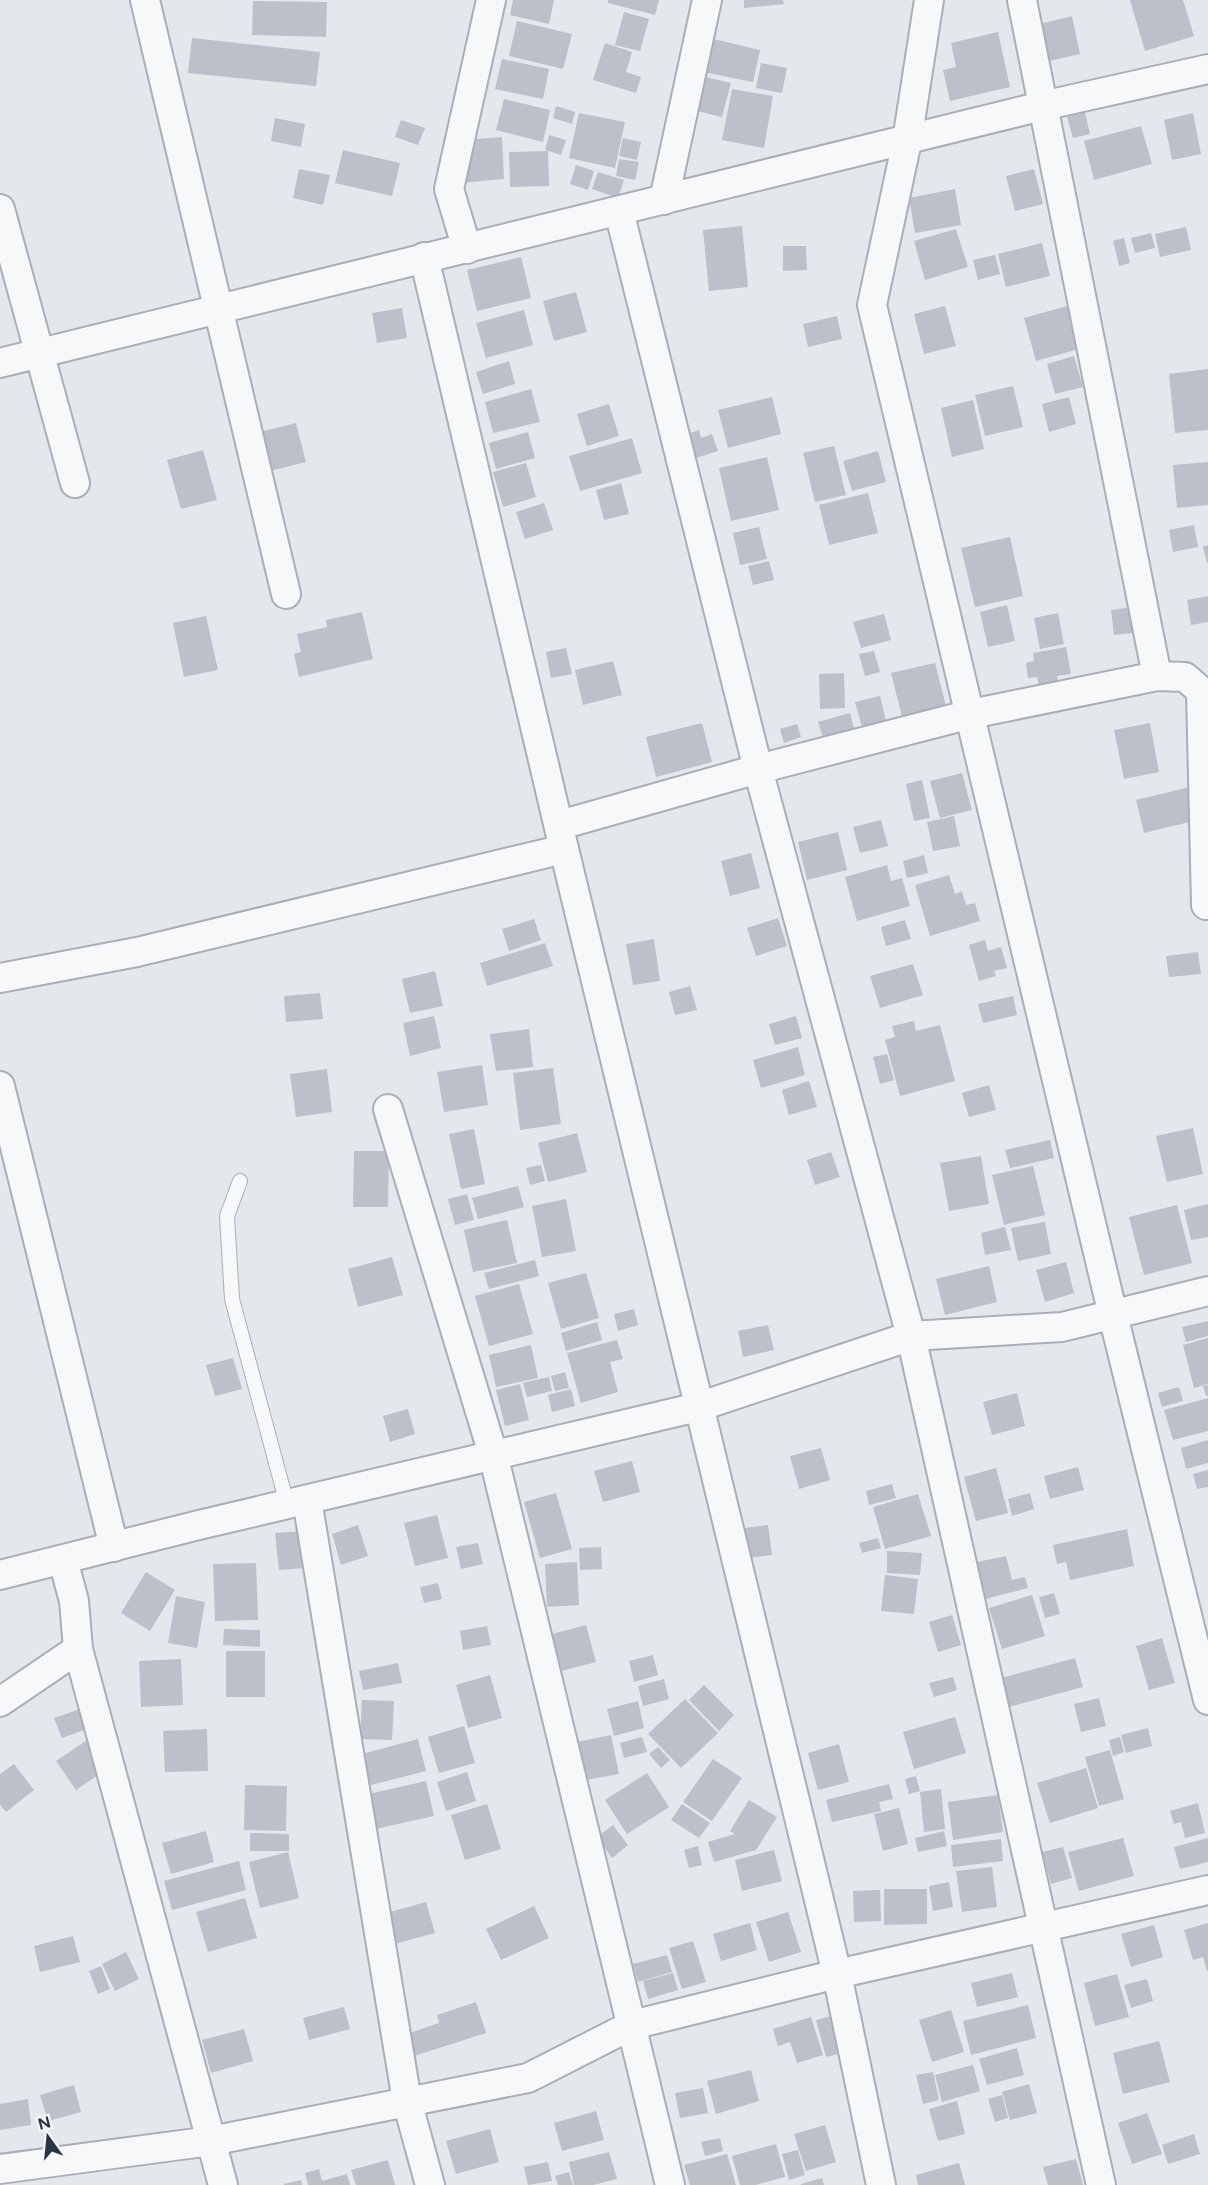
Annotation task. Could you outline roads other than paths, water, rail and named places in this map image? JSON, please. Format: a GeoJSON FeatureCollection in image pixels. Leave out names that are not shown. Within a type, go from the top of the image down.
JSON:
{"type":"FeatureCollection","features":[{"type":"Feature","properties":{"kind":"street"},"geometry":{"type":"LineString","coordinates":[[145,0],[216,309],[286,594]]}},
{"type":"Feature","properties":{"kind":"street"},"geometry":{"type":"LineString","coordinates":[[466,249],[449,189],[491,0]]}},
{"type":"Feature","properties":{"kind":"street"},"geometry":{"type":"LineString","coordinates":[[664,200],[707,0]]}},
{"type":"Feature","properties":{"kind":"street"},"geometry":{"type":"LineString","coordinates":[[928,0],[906,141],[872,305],[1113,1315],[1208,1700]]}},
{"type":"Feature","properties":{"kind":"street"},"geometry":{"type":"LineString","coordinates":[[1022,0],[1157,676]]}},
{"type":"Feature","properties":{"kind":"street"},"geometry":{"type":"LineString","coordinates":[[0,363],[1042,106],[1208,69]]}},
{"type":"Feature","properties":{"kind":"street"},"geometry":{"type":"LineString","coordinates":[[0,209],[75,483]]}},
{"type":"Feature","properties":{"kind":"street"},"geometry":{"type":"LineString","coordinates":[[619,211],[758,769],[911,1336],[1101,2185]]}},
{"type":"Feature","properties":{"kind":"street"},"geometry":{"type":"LineString","coordinates":[[424,257],[698,1407],[837,1974],[881,2185]]}},
{"type":"Feature","properties":{"kind":"street"},"geometry":{"type":"LineString","coordinates":[[0,978],[137,952],[562,837],[758,769],[971,714],[1157,676],[1185,677],[1201,691],[1206,905]]}},
{"type":"Feature","properties":{"kind":"street"},"geometry":{"type":"LineString","coordinates":[[0,1086],[114,1547]]}},
{"type":"Feature","properties":{"kind":"street"},"geometry":{"type":"LineString","coordinates":[[388,1109],[493,1454],[670,2185]]}},
{"type":"Feature","properties":{"kind":"street"},"geometry":{"type":"LineString","coordinates":[[0,1575],[493,1454],[698,1407],[911,1336],[1062,1327],[1208,1291]]}},
{"type":"Feature","properties":{"kind":"street"},"geometry":{"type":"LineString","coordinates":[[297,1502],[407,2101],[430,2185]]}},
{"type":"Feature","properties":{"kind":"street"},"geometry":{"type":"LineString","coordinates":[[63,1560],[74,1601],[78,1649],[223,2185]]}},
{"type":"Feature","properties":{"kind":"street"},"geometry":{"type":"LineString","coordinates":[[0,1702],[78,1649]]}},
{"type":"Feature","properties":{"kind":"street"},"geometry":{"type":"LineString","coordinates":[[0,2169],[211,2141],[528,2078],[632,2025],[837,1974],[1208,1890]]}},
{"type":"Feature","properties":{"kind":"lane"},"geometry":{"type":"LineString","coordinates":[[240,1181],[227,1216],[231,1299],[297,1502]]}}]}
